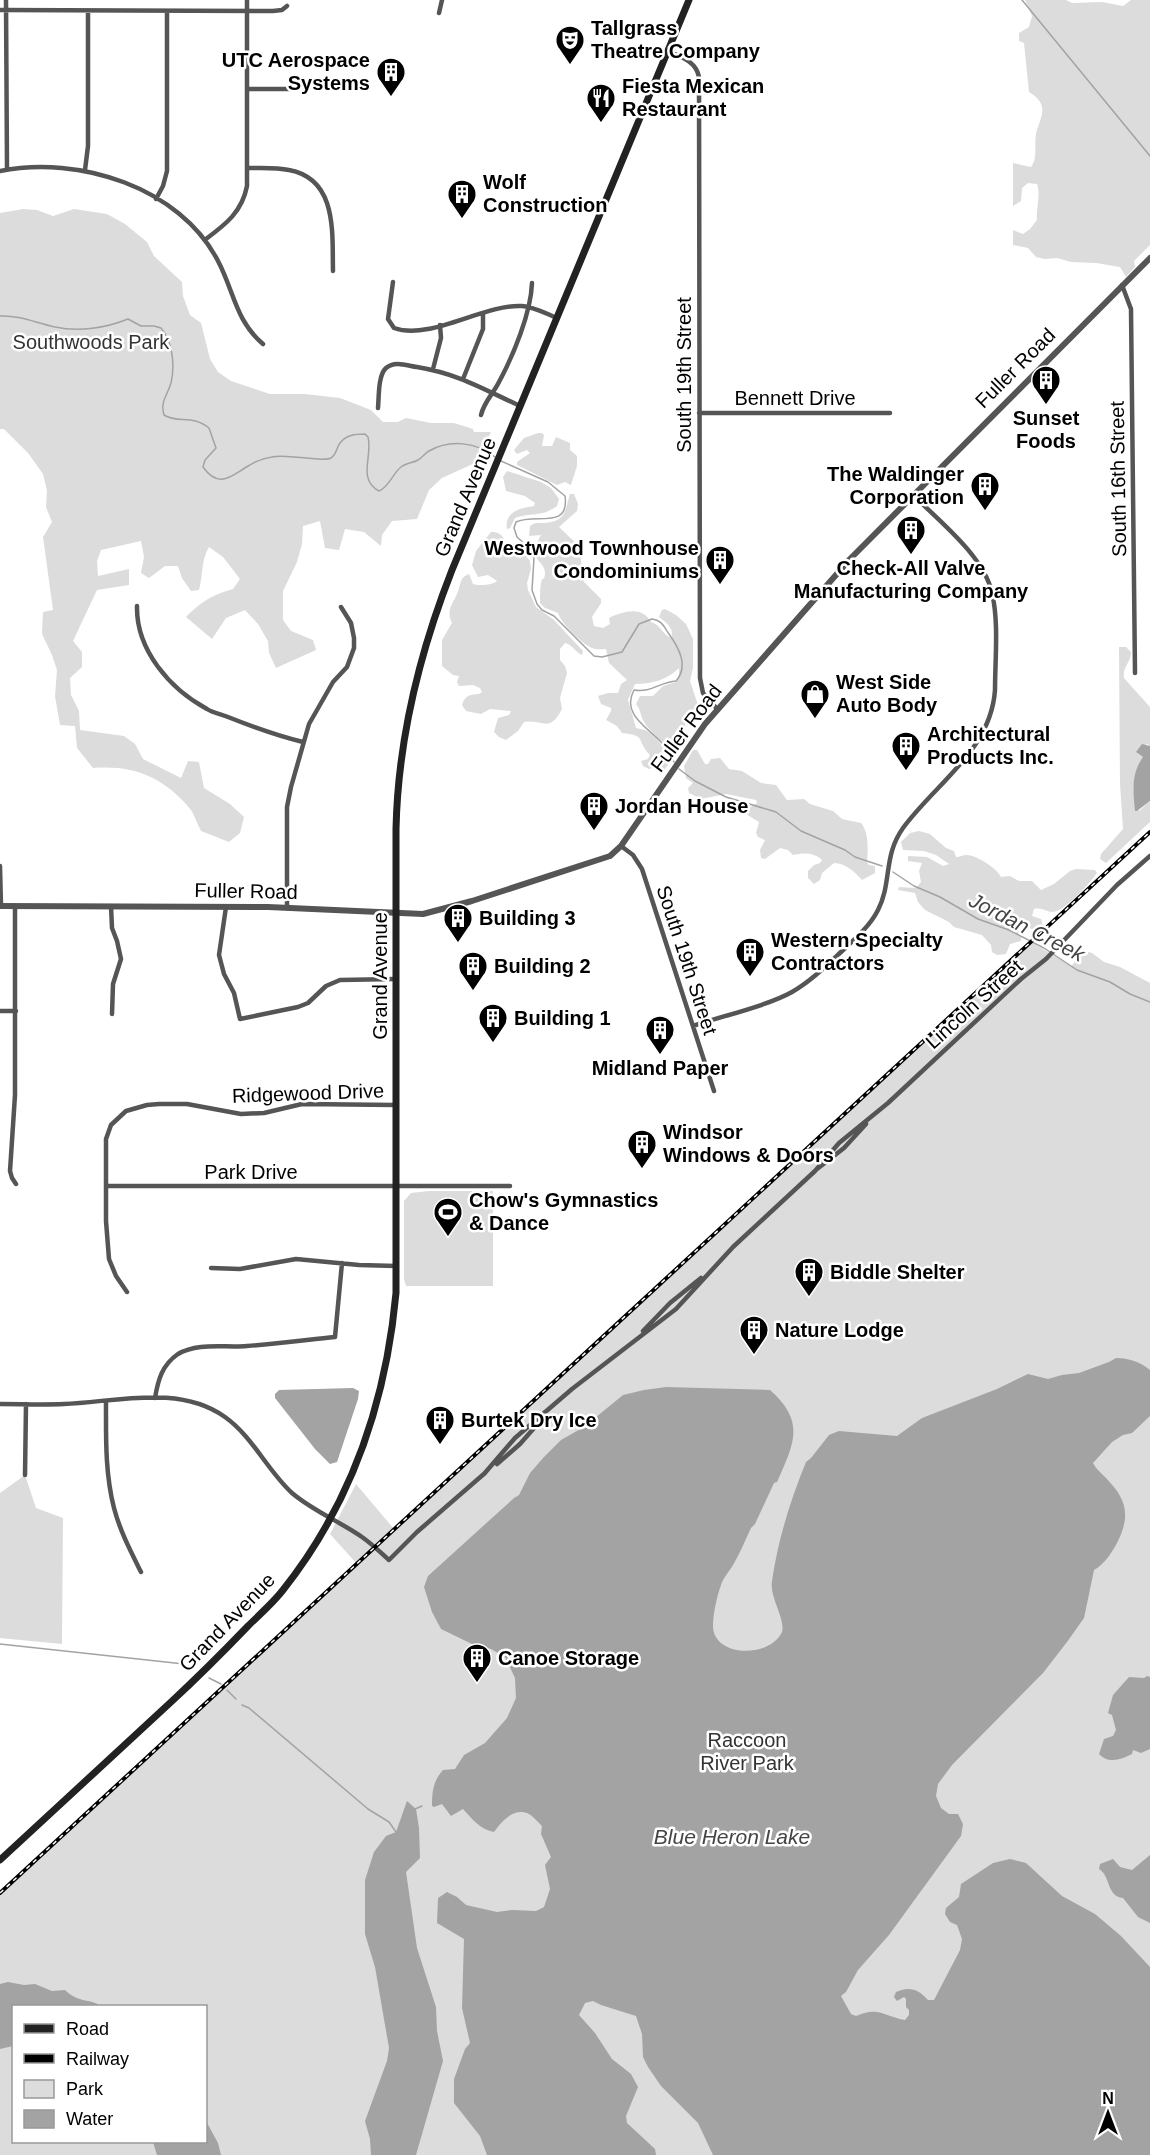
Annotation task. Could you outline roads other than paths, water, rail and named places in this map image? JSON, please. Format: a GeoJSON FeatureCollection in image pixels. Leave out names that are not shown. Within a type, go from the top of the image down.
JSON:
{"type":"FeatureCollection","features":[{"type":"Feature","properties":{"kind":"main road","name":"Grand Avenue"},"geometry":{"type":"LineString","coordinates":[[0,1860],[201,1674],[283,1591],[330,1518],[362,1451],[381,1392],[393,1328],[396,1266],[396,829],[398,782],[410,705],[434,618],[492,472],[688,0]]}},
{"type":"Feature","properties":{"kind":"street"},"geometry":{"type":"LineString","coordinates":[[6,0],[3,10],[7,169]]}},
{"type":"Feature","properties":{"kind":"street"},"geometry":{"type":"LineString","coordinates":[[206,238],[234,217],[247,186],[247,0]]}},
{"type":"Feature","properties":{"kind":"street"},"geometry":{"type":"LineString","coordinates":[[439,13],[442,0]]}},
{"type":"Feature","properties":{"kind":"street"},"geometry":{"type":"LineString","coordinates":[[3,10],[282,10],[287,6]]}},
{"type":"Feature","properties":{"kind":"street"},"geometry":{"type":"LineString","coordinates":[[85,170],[88,146],[88,11]]}},
{"type":"Feature","properties":{"kind":"street"},"geometry":{"type":"LineString","coordinates":[[156,199],[167,171],[167,11]]}},
{"type":"Feature","properties":{"kind":"street","name":"South 19th Street"},"geometry":{"type":"LineString","coordinates":[[668,51],[692,63],[697,68],[699,77],[700,687],[706,699],[717,710]]}},
{"type":"Feature","properties":{"kind":"street"},"geometry":{"type":"LineString","coordinates":[[247,89],[290,89]]}},
{"type":"Feature","properties":{"kind":"street"},"geometry":{"type":"LineString","coordinates":[[0,171],[37,167],[85,170],[123,182],[182,215],[206,238],[219,263],[240,318],[252,335],[263,344]]}},
{"type":"Feature","properties":{"kind":"street"},"geometry":{"type":"LineString","coordinates":[[247,168],[292,170],[311,180],[318,187],[329,205],[331,216],[333,271]]}},
{"type":"Feature","properties":{"kind":"street","name":"Fuller Road"},"geometry":{"type":"LineString","coordinates":[[0,906],[226,906],[423,914],[449,908],[610,856],[621,846],[717,710],[850,559],[912,494],[1150,258]]}},
{"type":"Feature","properties":{"kind":"street"},"geometry":{"type":"LineString","coordinates":[[393,282],[388,319],[391,326],[397,329],[412,332],[510,307],[530,307],[557,318]]}},
{"type":"Feature","properties":{"kind":"street"},"geometry":{"type":"LineString","coordinates":[[481,415],[486,401],[500,380],[530,307],[532,283]]}},
{"type":"Feature","properties":{"kind":"street","name":"South 16th Street"},"geometry":{"type":"LineString","coordinates":[[1122,285],[1131,309],[1135,673]]}},
{"type":"Feature","properties":{"kind":"street"},"geometry":{"type":"LineString","coordinates":[[464,379],[483,329],[483,314]]}},
{"type":"Feature","properties":{"kind":"street"},"geometry":{"type":"LineString","coordinates":[[433,369],[441,338],[440,325]]}},
{"type":"Feature","properties":{"kind":"street"},"geometry":{"type":"LineString","coordinates":[[378,408],[382,374],[387,367],[399,364],[433,369],[464,379],[520,406]]}},
{"type":"Feature","properties":{"kind":"street","name":"Bennett Drive"},"geometry":{"type":"LineString","coordinates":[[699,413],[890,413]]}},
{"type":"Feature","properties":{"kind":"street"},"geometry":{"type":"LineString","coordinates":[[693,1026],[791,993],[812,978],[860,934],[877,913],[882,901],[888,862],[896,840],[915,814],[973,750],[986,729],[994,702],[992,591],[974,557],[912,494]]}},
{"type":"Feature","properties":{"kind":"street"},"geometry":{"type":"LineString","coordinates":[[137,606],[141,638],[170,682],[209,711],[275,735],[303,742]]}},
{"type":"Feature","properties":{"kind":"street"},"geometry":{"type":"LineString","coordinates":[[286,908],[288,800],[303,742],[319,705],[338,676],[347,667],[353,653],[354,633],[351,623],[340,607]]}},
{"type":"Feature","properties":{"kind":"street","name":"South 19th Street"},"geometry":{"type":"LineString","coordinates":[[621,846],[633,855],[642,869],[714,1091]]}},
{"type":"Feature","properties":{"kind":"street","name":"Lincoln Street"},"geometry":{"type":"LineString","coordinates":[[330,1518],[361,1536],[390,1560],[417,1532],[484,1474],[515,1438],[572,1389],[676,1309],[715,1266],[815,1171],[839,1143],[867,1121],[1021,979],[1046,959],[1117,885],[1150,855]]}},
{"type":"Feature","properties":{"kind":"street"},"geometry":{"type":"LineString","coordinates":[[0,866],[0,906]]}},
{"type":"Feature","properties":{"kind":"street"},"geometry":{"type":"LineString","coordinates":[[15,906],[15,1095],[10,1171],[16,1184]]}},
{"type":"Feature","properties":{"kind":"street"},"geometry":{"type":"LineString","coordinates":[[111,906],[112,928],[121,959],[113,984],[112,1014]]}},
{"type":"Feature","properties":{"kind":"street"},"geometry":{"type":"LineString","coordinates":[[226,906],[219,956],[224,974],[234,993],[240,1019],[298,1007],[308,1003],[326,986],[340,980],[396,979]]}},
{"type":"Feature","properties":{"kind":"street"},"geometry":{"type":"LineString","coordinates":[[0,1011],[16,1011]]}},
{"type":"Feature","properties":{"kind":"street","name":"Ridgewood Drive"},"geometry":{"type":"LineString","coordinates":[[127,1292],[112,1268],[108,1250],[106,1139],[111,1125],[126,1111],[147,1104],[187,1104],[241,1114],[264,1113],[302,1104],[396,1105]]}},
{"type":"Feature","properties":{"kind":"street","name":"Park Drive"},"geometry":{"type":"LineString","coordinates":[[107,1186],[510,1186]]}},
{"type":"Feature","properties":{"kind":"street"},"geometry":{"type":"LineString","coordinates":[[211,1268],[240,1269],[296,1259],[396,1266]]}},
{"type":"Feature","properties":{"kind":"street"},"geometry":{"type":"LineString","coordinates":[[155,1398],[158,1380],[166,1366],[176,1356],[189,1349],[335,1337],[342,1263]]}},
{"type":"Feature","properties":{"kind":"street"},"geometry":{"type":"LineString","coordinates":[[0,1404],[106,1402],[155,1398],[174,1398],[190,1402],[225,1417],[246,1436],[292,1493],[330,1518]]}},
{"type":"Feature","properties":{"kind":"street"},"geometry":{"type":"LineString","coordinates":[[106,1402],[107,1472],[114,1508],[126,1543],[141,1572]]}},
{"type":"Feature","properties":{"kind":"street"},"geometry":{"type":"LineString","coordinates":[[25,1475],[27,1404]]}},
{"type":"Feature","properties":{"kind":"water"},"geometry":{"type":"Polygon","coordinates":[[[1142,744],[1150,746],[1150,801],[1135,811],[1133,789],[1136,770],[1143,757],[1136,752],[1142,744]]]}},
{"type":"Feature","properties":{"kind":"water","name":"Blue Heron Lake"},"geometry":{"type":"Polygon","coordinates":[[[1116,1358],[1134,1361],[1150,1370],[1150,1416],[1132,1433],[1123,1435],[1112,1442],[1093,1463],[1122,1499],[1125,1514],[1118,1541],[1105,1561],[1094,1570],[1084,1618],[1067,1642],[1043,1673],[952,1765],[938,1784],[936,1796],[941,1808],[949,1814],[958,1814],[963,1824],[961,1836],[889,1935],[858,1970],[846,1992],[841,1996],[851,2014],[856,2016],[876,2012],[905,2020],[909,2015],[906,1999],[904,1997],[897,2001],[894,1997],[896,1992],[906,1989],[914,1990],[928,2000],[934,2000],[960,1950],[962,1939],[957,1925],[950,1922],[945,1914],[946,1908],[959,1897],[961,1884],[993,1863],[1010,1859],[1026,1863],[1062,1896],[1095,1914],[1121,1936],[1150,1967],[1150,2155],[713,2155],[698,2123],[661,2086],[648,2067],[643,2057],[642,2034],[636,2016],[593,2001],[585,2003],[579,2015],[595,2033],[612,2059],[631,2074],[638,2087],[626,2116],[627,2123],[655,2149],[656,2155],[487,2155],[480,2136],[454,2103],[454,2079],[465,2049],[470,2043],[462,2008],[464,1939],[437,1923],[438,1898],[447,1892],[466,1905],[497,1912],[536,1911],[544,1907],[550,1889],[545,1865],[551,1857],[541,1834],[542,1826],[527,1813],[512,1814],[494,1832],[481,1826],[463,1809],[451,1816],[442,1804],[432,1806],[434,1787],[443,1770],[455,1769],[464,1755],[485,1743],[507,1718],[516,1698],[515,1678],[505,1657],[441,1629],[432,1612],[424,1587],[428,1576],[519,1495],[530,1473],[561,1440],[584,1427],[623,1395],[666,1387],[770,1390],[789,1412],[793,1423],[792,1444],[777,1482],[774,1483],[755,1524],[722,1582],[713,1626],[715,1636],[731,1648],[741,1651],[764,1648],[774,1642],[782,1629],[773,1595],[772,1581],[785,1521],[806,1462],[829,1435],[839,1431],[897,1436],[922,1418],[997,1389],[1028,1374],[1048,1379],[1079,1373],[1116,1358]]]}},
{"type":"Feature","properties":{"kind":"water"},"geometry":{"type":"Polygon","coordinates":[[[353,1388],[359,1391],[358,1399],[337,1462],[330,1464],[315,1449],[275,1398],[275,1394],[279,1390],[353,1388]]]}},
{"type":"Feature","properties":{"kind":"water"},"geometry":{"type":"Polygon","coordinates":[[[1129,1677],[1144,1678],[1150,1677],[1150,1749],[1141,1753],[1133,1750],[1132,1754],[1119,1759],[1106,1759],[1099,1754],[1104,1739],[1113,1736],[1116,1730],[1112,1715],[1108,1713],[1113,1695],[1129,1677]]]}},
{"type":"Feature","properties":{"kind":"water"},"geometry":{"type":"Polygon","coordinates":[[[407,1801],[416,1809],[420,1858],[406,1872],[417,1948],[436,2007],[437,2031],[443,2061],[416,2155],[371,2155],[365,2121],[387,2061],[389,2048],[375,1967],[365,1934],[365,1880],[374,1852],[386,1836],[396,1832],[407,1801]]]}},
{"type":"Feature","properties":{"kind":"water"},"geometry":{"type":"Polygon","coordinates":[[[1150,1855],[1150,1923],[1138,1917],[1123,1898],[1114,1894],[1103,1872],[1099,1869],[1100,1864],[1113,1859],[1120,1867],[1132,1870],[1150,1855]]]}},
{"type":"Feature","properties":{"kind":"water"},"geometry":{"type":"Polygon","coordinates":[[[8,1982],[24,1985],[35,1984],[52,1991],[65,1990],[75,1997],[99,2005],[12,2005],[12,2046],[0,2049],[0,1984],[8,1982]]]}},
{"type":"Feature","properties":{"kind":"water"},"geometry":{"type":"Polygon","coordinates":[[[207,2123],[218,2143],[221,2155],[157,2155],[153,2143],[207,2143],[207,2123]]]}},
{"type":"Feature","properties":{"kind":"waterway"},"geometry":{"type":"LineString","coordinates":[[1022,0],[1150,156]]}},
{"type":"Feature","properties":{"kind":"waterway","name":"Jordan Creek"},"geometry":{"type":"LineString","coordinates":[[0,316],[73,329],[111,325],[128,319],[141,326],[161,328],[168,340],[173,362],[171,383],[163,403],[164,415],[169,418],[197,421],[209,428],[216,448],[205,460],[203,467],[215,478],[227,478],[269,457],[331,458],[342,440],[358,434],[365,434],[368,437],[367,474],[372,486],[379,491],[401,467],[418,460],[437,447],[454,444],[472,445],[495,457]]}},
{"type":"Feature","properties":{"kind":"waterway","name":"Jordan Creek"},"geometry":{"type":"LineString","coordinates":[[501,461],[548,482],[565,496],[565,507],[557,517],[516,522],[514,528],[517,537],[528,547],[534,558],[532,590],[542,610],[554,616],[594,656],[602,657],[622,652],[639,624],[652,619],[662,624],[676,645],[682,663],[682,669],[676,681],[651,689],[634,690],[631,699],[633,713],[637,719],[663,744],[674,762]]}},
{"type":"Feature","properties":{"kind":"waterway","name":"Jordan Creek"},"geometry":{"type":"LineString","coordinates":[[679,769],[695,781],[726,797],[776,812],[801,831],[845,850],[855,857],[882,866]]}},
{"type":"Feature","properties":{"kind":"waterway","name":"Jordan Creek"},"geometry":{"type":"LineString","coordinates":[[893,872],[914,886],[940,897],[978,919],[1009,930],[1044,948],[1077,970],[1110,982],[1150,1002]]}},
{"type":"Feature","properties":{"kind":"waterway"},"geometry":{"type":"LineString","coordinates":[[0,1644],[184,1664]]}},
{"type":"Feature","properties":{"kind":"waterway"},"geometry":{"type":"LineString","coordinates":[[209,1678],[221,1684]]}},
{"type":"Feature","properties":{"kind":"waterway"},"geometry":{"type":"LineString","coordinates":[[227,1690],[236,1699]]}},
{"type":"Feature","properties":{"kind":"waterway"},"geometry":{"type":"LineString","coordinates":[[242,1705],[249,1708],[368,1809],[389,1822],[396,1832]]}},
{"type":"Feature","properties":{"kind":"waterway"},"geometry":{"type":"LineString","coordinates":[[415,1809],[422,1806]]}},
{"type":"Feature","properties":{"kind":"railway"},"geometry":{"type":"LineString","coordinates":[[0,1893],[1150,832]]}},
{"type":"Feature","properties":{"kind":"place","name":"Tallgrass Theatre Company"},"geometry":{"type":"Point","coordinates":[570,66]}},
{"type":"Feature","properties":{"kind":"place","name":"UTC Aerospace Systems"},"geometry":{"type":"Point","coordinates":[391,98]}},
{"type":"Feature","properties":{"kind":"place","name":"Fiesta Mexican Restaurant"},"geometry":{"type":"Point","coordinates":[601,124]}},
{"type":"Feature","properties":{"kind":"place","name":"Wolf Construction"},"geometry":{"type":"Point","coordinates":[462,220]}},
{"type":"Feature","properties":{"kind":"place","name":"Sunset Foods"},"geometry":{"type":"Point","coordinates":[1046,406]}},
{"type":"Feature","properties":{"kind":"place","name":"The Waldinger Corporation"},"geometry":{"type":"Point","coordinates":[985,512]}},
{"type":"Feature","properties":{"kind":"place","name":"Check-All Valve Manufacturing Company"},"geometry":{"type":"Point","coordinates":[911,556]}},
{"type":"Feature","properties":{"kind":"place","name":"Westwood Townhouse Condominiums"},"geometry":{"type":"Point","coordinates":[720,586]}},
{"type":"Feature","properties":{"kind":"place","name":"West Side Auto Body"},"geometry":{"type":"Point","coordinates":[815,720]}},
{"type":"Feature","properties":{"kind":"place","name":"Architectural Products Inc."},"geometry":{"type":"Point","coordinates":[906,772]}},
{"type":"Feature","properties":{"kind":"place","name":"Jordan House"},"geometry":{"type":"Point","coordinates":[594,832]}},
{"type":"Feature","properties":{"kind":"place","name":"Building 3"},"geometry":{"type":"Point","coordinates":[458,944]}},
{"type":"Feature","properties":{"kind":"place","name":"Western Specialty Contractors"},"geometry":{"type":"Point","coordinates":[750,978]}},
{"type":"Feature","properties":{"kind":"place","name":"Building 2"},"geometry":{"type":"Point","coordinates":[473,992]}},
{"type":"Feature","properties":{"kind":"place","name":"Building 1"},"geometry":{"type":"Point","coordinates":[493,1044]}},
{"type":"Feature","properties":{"kind":"place","name":"Midland Paper"},"geometry":{"type":"Point","coordinates":[660,1056]}},
{"type":"Feature","properties":{"kind":"place","name":"Windsor Windows & Doors"},"geometry":{"type":"Point","coordinates":[642,1170]}},
{"type":"Feature","properties":{"kind":"place","name":"Chow's Gymnastics & Dance"},"geometry":{"type":"Point","coordinates":[448,1238]}},
{"type":"Feature","properties":{"kind":"place","name":"Biddle Shelter"},"geometry":{"type":"Point","coordinates":[809,1298]}},
{"type":"Feature","properties":{"kind":"place","name":"Nature Lodge"},"geometry":{"type":"Point","coordinates":[754,1356]}},
{"type":"Feature","properties":{"kind":"place","name":"Burtek Dry Ice"},"geometry":{"type":"Point","coordinates":[440,1446]}},
{"type":"Feature","properties":{"kind":"place","name":"Canoe Storage"},"geometry":{"type":"Point","coordinates":[477,1684]}},
{"type":"Feature","properties":{"kind":"park label","name":"Southwoods Park"},"geometry":{"type":"Point","coordinates":[91,342]}},
{"type":"Feature","properties":{"kind":"park label","name":"Raccoon River Park"},"geometry":{"type":"Point","coordinates":[747,1752]}}]}
